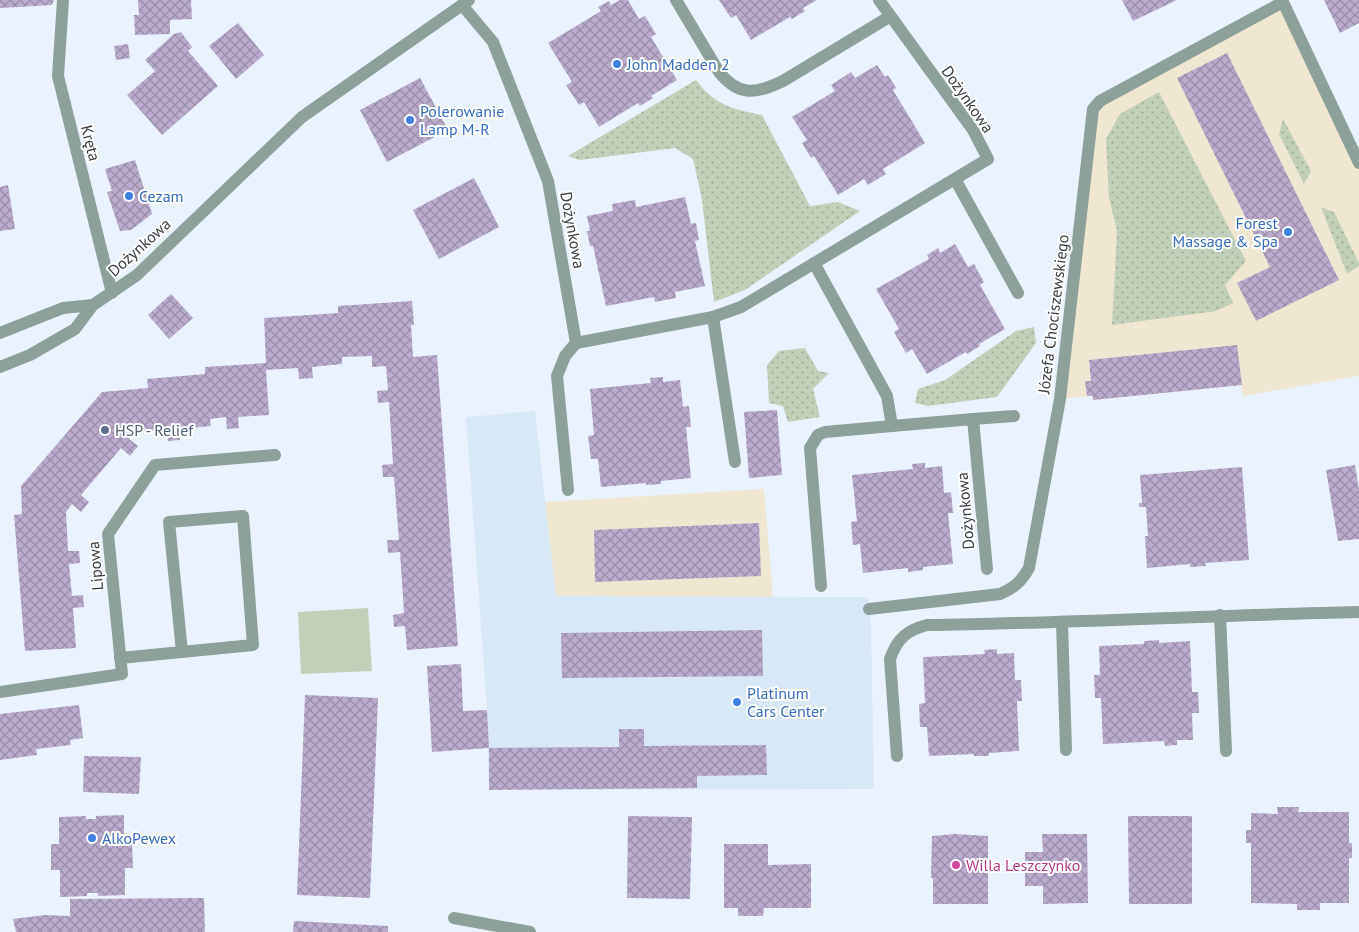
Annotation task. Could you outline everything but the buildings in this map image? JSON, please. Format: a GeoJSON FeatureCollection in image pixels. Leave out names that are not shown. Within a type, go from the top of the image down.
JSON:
{"type":"FeatureCollection","features":[{"type":"Feature","properties":{"kind":"street","name":"Kręta"},"geometry":{"type":"LineString","coordinates":[[63,0],[58,76],[112,293]]}},
{"type":"Feature","properties":{"kind":"street"},"geometry":{"type":"LineString","coordinates":[[676,0],[727,82],[738,89],[751,91],[764,90],[890,17]]}},
{"type":"Feature","properties":{"kind":"street","name":"Dożynkowa"},"geometry":{"type":"LineString","coordinates":[[0,367],[30,355],[75,329],[93,305],[137,274],[302,117],[466,2],[493,42],[548,181],[576,343],[713,317],[741,307],[988,158],[973,130],[879,0]]}},
{"type":"Feature","properties":{"kind":"street","name":"Józefa Chociszewskiego"},"geometry":{"type":"LineString","coordinates":[[869,609],[1000,594],[1012,589],[1023,580],[1029,568],[1060,399],[1093,109],[1100,101],[1283,1],[1359,162]]}},
{"type":"Feature","properties":{"kind":"street"},"geometry":{"type":"LineString","coordinates":[[955,179],[1018,293]]}},
{"type":"Feature","properties":{"kind":"street"},"geometry":{"type":"LineString","coordinates":[[814,263],[887,396],[892,426]]}},
{"type":"Feature","properties":{"kind":"street","name":"Dożynkowa"},"geometry":{"type":"LineString","coordinates":[[0,333],[63,308],[93,305]]}},
{"type":"Feature","properties":{"kind":"street"},"geometry":{"type":"LineString","coordinates":[[713,317],[735,462]]}},
{"type":"Feature","properties":{"kind":"street"},"geometry":{"type":"LineString","coordinates":[[568,490],[557,376],[565,356],[576,343]]}},
{"type":"Feature","properties":{"kind":"street"},"geometry":{"type":"LineString","coordinates":[[821,586],[810,448],[818,436],[825,432],[1014,416]]}},
{"type":"Feature","properties":{"kind":"street","name":"Dożynkowa"},"geometry":{"type":"LineString","coordinates":[[973,419],[987,569]]}},
{"type":"Feature","properties":{"kind":"street","name":"Lipowa"},"geometry":{"type":"LineString","coordinates":[[0,692],[122,674],[108,534],[155,465],[275,456]]}},
{"type":"Feature","properties":{"kind":"street"},"geometry":{"type":"LineString","coordinates":[[120,658],[182,652],[253,645],[242,516],[169,522],[182,652]]}},
{"type":"Feature","properties":{"kind":"street"},"geometry":{"type":"LineString","coordinates":[[897,756],[890,659],[894,646],[914,628],[927,625],[1062,623],[1220,615],[1359,612]]}},
{"type":"Feature","properties":{"kind":"street"},"geometry":{"type":"LineString","coordinates":[[1220,615],[1226,751]]}},
{"type":"Feature","properties":{"kind":"street"},"geometry":{"type":"LineString","coordinates":[[1062,623],[1066,750]]}},
{"type":"Feature","properties":{"kind":"street"},"geometry":{"type":"LineString","coordinates":[[454,918],[530,932]]}},
{"type":"Feature","properties":{"kind":"shaded area"},"geometry":{"type":"Polygon","coordinates":[[[1283,2],[1359,163],[1359,376],[1243,396],[1241,385],[1093,400],[1092,396],[1060,399],[1093,109],[1283,2]]]}},
{"type":"Feature","properties":{"kind":"shaded area"},"geometry":{"type":"Polygon","coordinates":[[[535,411],[556,596],[868,597],[871,624],[874,789],[489,790],[487,710],[466,417],[535,411]]]}},
{"type":"Feature","properties":{"kind":"shaded area"},"geometry":{"type":"Polygon","coordinates":[[[764,489],[773,597],[556,596],[545,502],[764,489]]]}},
{"type":"Feature","properties":{"kind":"green space"},"geometry":{"type":"Polygon","coordinates":[[[696,80],[710,95],[725,105],[762,115],[810,206],[838,202],[860,211],[745,290],[714,302],[702,200],[693,159],[675,148],[580,160],[568,156],[696,80]]]}},
{"type":"Feature","properties":{"kind":"green space"},"geometry":{"type":"Polygon","coordinates":[[[1159,92],[1246,261],[1225,285],[1233,303],[1216,311],[1112,325],[1117,231],[1109,198],[1106,139],[1120,114],[1159,92]]]}},
{"type":"Feature","properties":{"kind":"green space"},"geometry":{"type":"Polygon","coordinates":[[[1283,119],[1311,171],[1304,184],[1279,134],[1283,119]]]}},
{"type":"Feature","properties":{"kind":"green space"},"geometry":{"type":"Polygon","coordinates":[[[1321,207],[1334,212],[1359,263],[1359,266],[1347,274],[1321,207]]]}},
{"type":"Feature","properties":{"kind":"green space"},"geometry":{"type":"Polygon","coordinates":[[[1034,327],[1036,343],[997,397],[928,406],[915,403],[918,389],[945,380],[1016,331],[1034,327]]]}},
{"type":"Feature","properties":{"kind":"green space"},"geometry":{"type":"Polygon","coordinates":[[[805,348],[818,371],[829,373],[813,389],[820,417],[788,422],[783,406],[769,403],[767,365],[779,351],[805,348]]]}},
{"type":"Feature","properties":{"kind":"green space"},"geometry":{"type":"Polygon","coordinates":[[[368,608],[372,671],[301,674],[298,612],[368,608]]]}},
{"type":"Feature","properties":{"kind":"place","name":"John Madden 2"},"geometry":{"type":"Point","coordinates":[617,64]}},
{"type":"Feature","properties":{"kind":"place","name":"Polerowanie Lamp M-R"},"geometry":{"type":"Point","coordinates":[410,120]}},
{"type":"Feature","properties":{"kind":"place","name":"Cezam"},"geometry":{"type":"Point","coordinates":[129,196]}},
{"type":"Feature","properties":{"kind":"place","name":"Forest Massage & Spa"},"geometry":{"type":"Point","coordinates":[1288,232]}},
{"type":"Feature","properties":{"kind":"place","name":"HSP - Relief"},"geometry":{"type":"Point","coordinates":[105,430]}},
{"type":"Feature","properties":{"kind":"place","name":"Platinum Cars Center"},"geometry":{"type":"Point","coordinates":[737,702]}},
{"type":"Feature","properties":{"kind":"place","name":"AlkoPewex"},"geometry":{"type":"Point","coordinates":[92,838]}},
{"type":"Feature","properties":{"kind":"place","name":"Willa Leszczynko"},"geometry":{"type":"Point","coordinates":[956,865]}}]}
